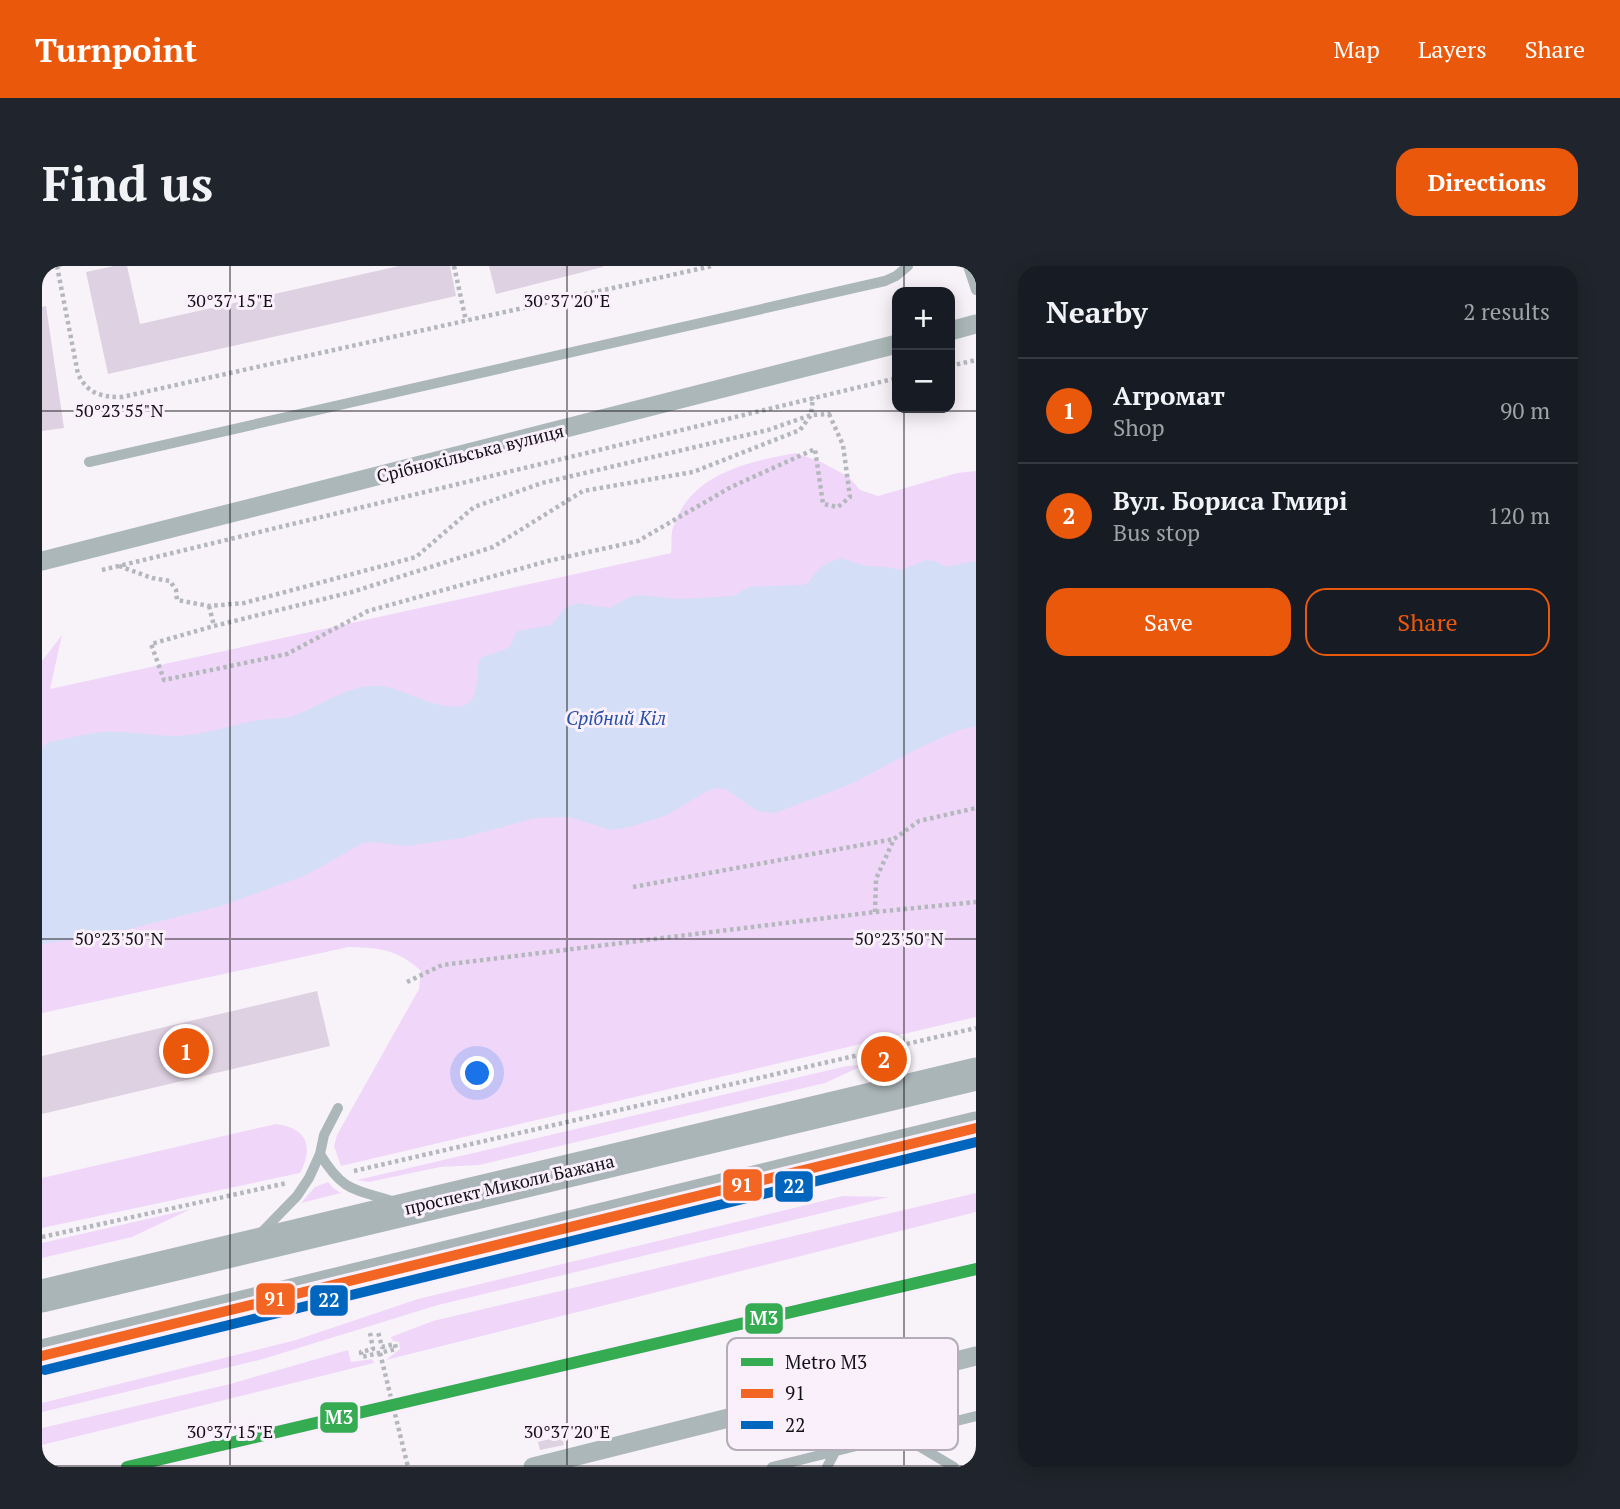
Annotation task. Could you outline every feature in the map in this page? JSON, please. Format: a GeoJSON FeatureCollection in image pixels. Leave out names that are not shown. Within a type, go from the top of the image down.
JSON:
{"type":"FeatureCollection","features":[{"type":"Feature","properties":{"kind":"highway","name":"проспект Миколи Бажана"},"geometry":{"type":"LineString","coordinates":[[42,1296],[976,1074]]}},
{"type":"Feature","properties":{"kind":"highway"},"geometry":{"type":"LineString","coordinates":[[42,1356],[976,1128]]}},
{"type":"Feature","properties":{"kind":"street"},"geometry":{"type":"LineString","coordinates":[[955,330],[976,324]]}},
{"type":"Feature","properties":{"kind":"street","name":"Срібнокільська вулиця"},"geometry":{"type":"LineString","coordinates":[[42,561],[892,345]]}},
{"type":"Feature","properties":{"kind":"street"},"geometry":{"type":"LineString","coordinates":[[958,1361],[976,1356]]}},
{"type":"Feature","properties":{"kind":"street"},"geometry":{"type":"LineString","coordinates":[[533,1467],[727,1418]]}},
{"type":"Feature","properties":{"kind":"lane"},"geometry":{"type":"LineString","coordinates":[[89,462],[885,281],[908,266]]}},
{"type":"Feature","properties":{"kind":"lane"},"geometry":{"type":"LineString","coordinates":[[968,266],[976,290]]}},
{"type":"Feature","properties":{"kind":"lane"},"geometry":{"type":"LineString","coordinates":[[247,1247],[297,1196],[309,1178],[320,1153],[324,1135],[338,1108]]}},
{"type":"Feature","properties":{"kind":"lane"},"geometry":{"type":"LineString","coordinates":[[320,1153],[333,1176],[346,1186],[412,1208]]}},
{"type":"Feature","properties":{"kind":"lane"},"geometry":{"type":"LineString","coordinates":[[958,1420],[976,1416]]}},
{"type":"Feature","properties":{"kind":"lane"},"geometry":{"type":"LineString","coordinates":[[772,1467],[843,1450]]}},
{"type":"Feature","properties":{"kind":"lane"},"geometry":{"type":"LineString","coordinates":[[925,1450],[954,1467]]}},
{"type":"Feature","properties":{"kind":"lane"},"geometry":{"type":"LineString","coordinates":[[827,1467],[835,1452]]}},
{"type":"Feature","properties":{"kind":"path"},"geometry":{"type":"LineString","coordinates":[[57,266],[78,374],[92,393],[106,397],[122,397],[712,266]]}},
{"type":"Feature","properties":{"kind":"path"},"geometry":{"type":"LineString","coordinates":[[454,266],[466,321]]}},
{"type":"Feature","properties":{"kind":"path"},"geometry":{"type":"LineString","coordinates":[[955,365],[976,360]]}},
{"type":"Feature","properties":{"kind":"path"},"geometry":{"type":"LineString","coordinates":[[93,572],[892,379]]}},
{"type":"Feature","properties":{"kind":"path"},"geometry":{"type":"LineString","coordinates":[[118,566],[152,578],[170,581],[176,590],[177,600],[209,606],[244,603],[416,557],[474,507],[542,483],[768,429],[811,415],[829,414],[843,445],[850,497],[838,507],[823,504],[815,449],[731,487],[638,541],[548,561],[368,611],[287,654],[164,680],[151,644],[352,592],[493,547],[583,491],[692,472],[800,429],[811,415],[813,397]]}},
{"type":"Feature","properties":{"kind":"path"},"geometry":{"type":"LineString","coordinates":[[209,606],[214,626]]}},
{"type":"Feature","properties":{"kind":"path"},"geometry":{"type":"LineString","coordinates":[[633,887],[894,839],[919,821],[976,808]]}},
{"type":"Feature","properties":{"kind":"path"},"geometry":{"type":"LineString","coordinates":[[874,912],[876,879],[894,839]]}},
{"type":"Feature","properties":{"kind":"path"},"geometry":{"type":"LineString","coordinates":[[407,982],[442,965],[976,902]]}},
{"type":"Feature","properties":{"kind":"path"},"geometry":{"type":"LineString","coordinates":[[333,1176],[976,1028]]}},
{"type":"Feature","properties":{"kind":"path"},"geometry":{"type":"LineString","coordinates":[[42,1237],[309,1178]]}},
{"type":"Feature","properties":{"kind":"path"},"geometry":{"type":"LineString","coordinates":[[370,1334],[373,1349],[360,1352],[362,1357],[396,1349],[395,1344],[382,1347],[378,1332]]}},
{"type":"Feature","properties":{"kind":"path"},"geometry":{"type":"LineString","coordinates":[[380,1353],[408,1467]]}},
{"type":"Feature","properties":{"kind":"shaded area"},"geometry":{"type":"Polygon","coordinates":[[[796,453],[821,462],[849,477],[860,490],[878,496],[957,473],[976,471],[976,1017],[341,1166],[334,1146],[337,1135],[419,989],[421,971],[404,958],[379,949],[349,947],[42,1013],[42,661],[62,635],[50,689],[671,553],[672,531],[680,512],[691,496],[705,484],[739,467],[796,453]]]}},
{"type":"Feature","properties":{"kind":"shaded area"},"geometry":{"type":"Polygon","coordinates":[[[864,1065],[825,1083],[479,1165],[440,1167],[369,1182],[357,1180],[847,1066],[864,1065]]]}},
{"type":"Feature","properties":{"kind":"shaded area"},"geometry":{"type":"Polygon","coordinates":[[[276,1124],[295,1130],[305,1140],[307,1155],[300,1173],[42,1228],[42,1178],[276,1124]]]}},
{"type":"Feature","properties":{"kind":"shaded area"},"geometry":{"type":"Polygon","coordinates":[[[328,1182],[341,1193],[301,1203],[315,1187],[328,1182]]]}},
{"type":"Feature","properties":{"kind":"shaded area"},"geometry":{"type":"Polygon","coordinates":[[[976,1193],[976,1212],[386,1360],[400,1349],[399,1342],[393,1341],[391,1337],[433,1321],[976,1193]]]}},
{"type":"Feature","properties":{"kind":"shaded area"},"geometry":{"type":"Polygon","coordinates":[[[843,1196],[889,1197],[438,1305],[263,1359],[42,1412],[42,1403],[296,1340],[418,1299],[843,1196]]]}},
{"type":"Feature","properties":{"kind":"shaded area"},"geometry":{"type":"Polygon","coordinates":[[[191,1209],[132,1237],[42,1258],[42,1243],[191,1209]]]}},
{"type":"Feature","properties":{"kind":"shaded area"},"geometry":{"type":"Polygon","coordinates":[[[348,1350],[351,1362],[372,1359],[374,1363],[42,1445],[42,1428],[230,1384],[348,1350]]]}},
{"type":"Feature","properties":{"kind":"water","name":"Срібний Кіл"},"geometry":{"type":"Polygon","coordinates":[[[841,558],[865,566],[901,570],[927,560],[946,567],[974,561],[976,563],[976,726],[959,730],[919,748],[851,784],[775,813],[757,811],[726,789],[717,788],[707,791],[667,815],[611,830],[569,817],[535,818],[462,838],[406,846],[363,843],[304,876],[221,906],[105,935],[42,944],[42,748],[48,742],[106,732],[176,736],[196,734],[254,721],[291,717],[347,691],[369,686],[390,688],[449,707],[459,706],[468,703],[475,694],[480,658],[510,647],[517,631],[551,625],[565,608],[577,603],[610,608],[629,597],[639,595],[678,599],[734,596],[748,587],[802,585],[809,582],[822,567],[841,558]]]}},
{"type":"Feature","properties":{"kind":"building"},"geometry":{"type":"Polygon","coordinates":[[[127,266],[140,324],[399,266],[450,266],[456,296],[108,374],[86,272],[127,266]]]}},
{"type":"Feature","properties":{"kind":"building"},"geometry":{"type":"Polygon","coordinates":[[[489,266],[603,266],[603,267],[496,294],[489,266]]]}},
{"type":"Feature","properties":{"kind":"building"},"geometry":{"type":"Polygon","coordinates":[[[46,306],[64,428],[42,431],[42,307],[46,306]]]}},
{"type":"Feature","properties":{"kind":"building"},"geometry":{"type":"Polygon","coordinates":[[[317,991],[330,1046],[42,1114],[42,1056],[317,991]]]}},
{"type":"Feature","properties":{"kind":"building"},"geometry":{"type":"Polygon","coordinates":[[[562,1436],[564,1445],[540,1450],[538,1442],[562,1436]]]}},
{"type":"Feature","properties":{"kind":"metro line","name":"M3"},"geometry":{"type":"LineString","coordinates":[[127,1467],[976,1269]]}},
{"type":"Feature","properties":{"kind":"transit line","name":"91"},"geometry":{"type":"LineString","coordinates":[[42,1356],[976,1128]]}},
{"type":"Feature","properties":{"kind":"transit line","name":"22"},"geometry":{"type":"LineString","coordinates":[[45,1370],[976,1142]]}},
{"type":"Feature","properties":{"kind":"place","name":"Агромат"},"geometry":{"type":"Point","coordinates":[186,1051]}},
{"type":"Feature","properties":{"kind":"place","name":"Вул. Бориса Гмирі"},"geometry":{"type":"Point","coordinates":[884,1059]}}]}
